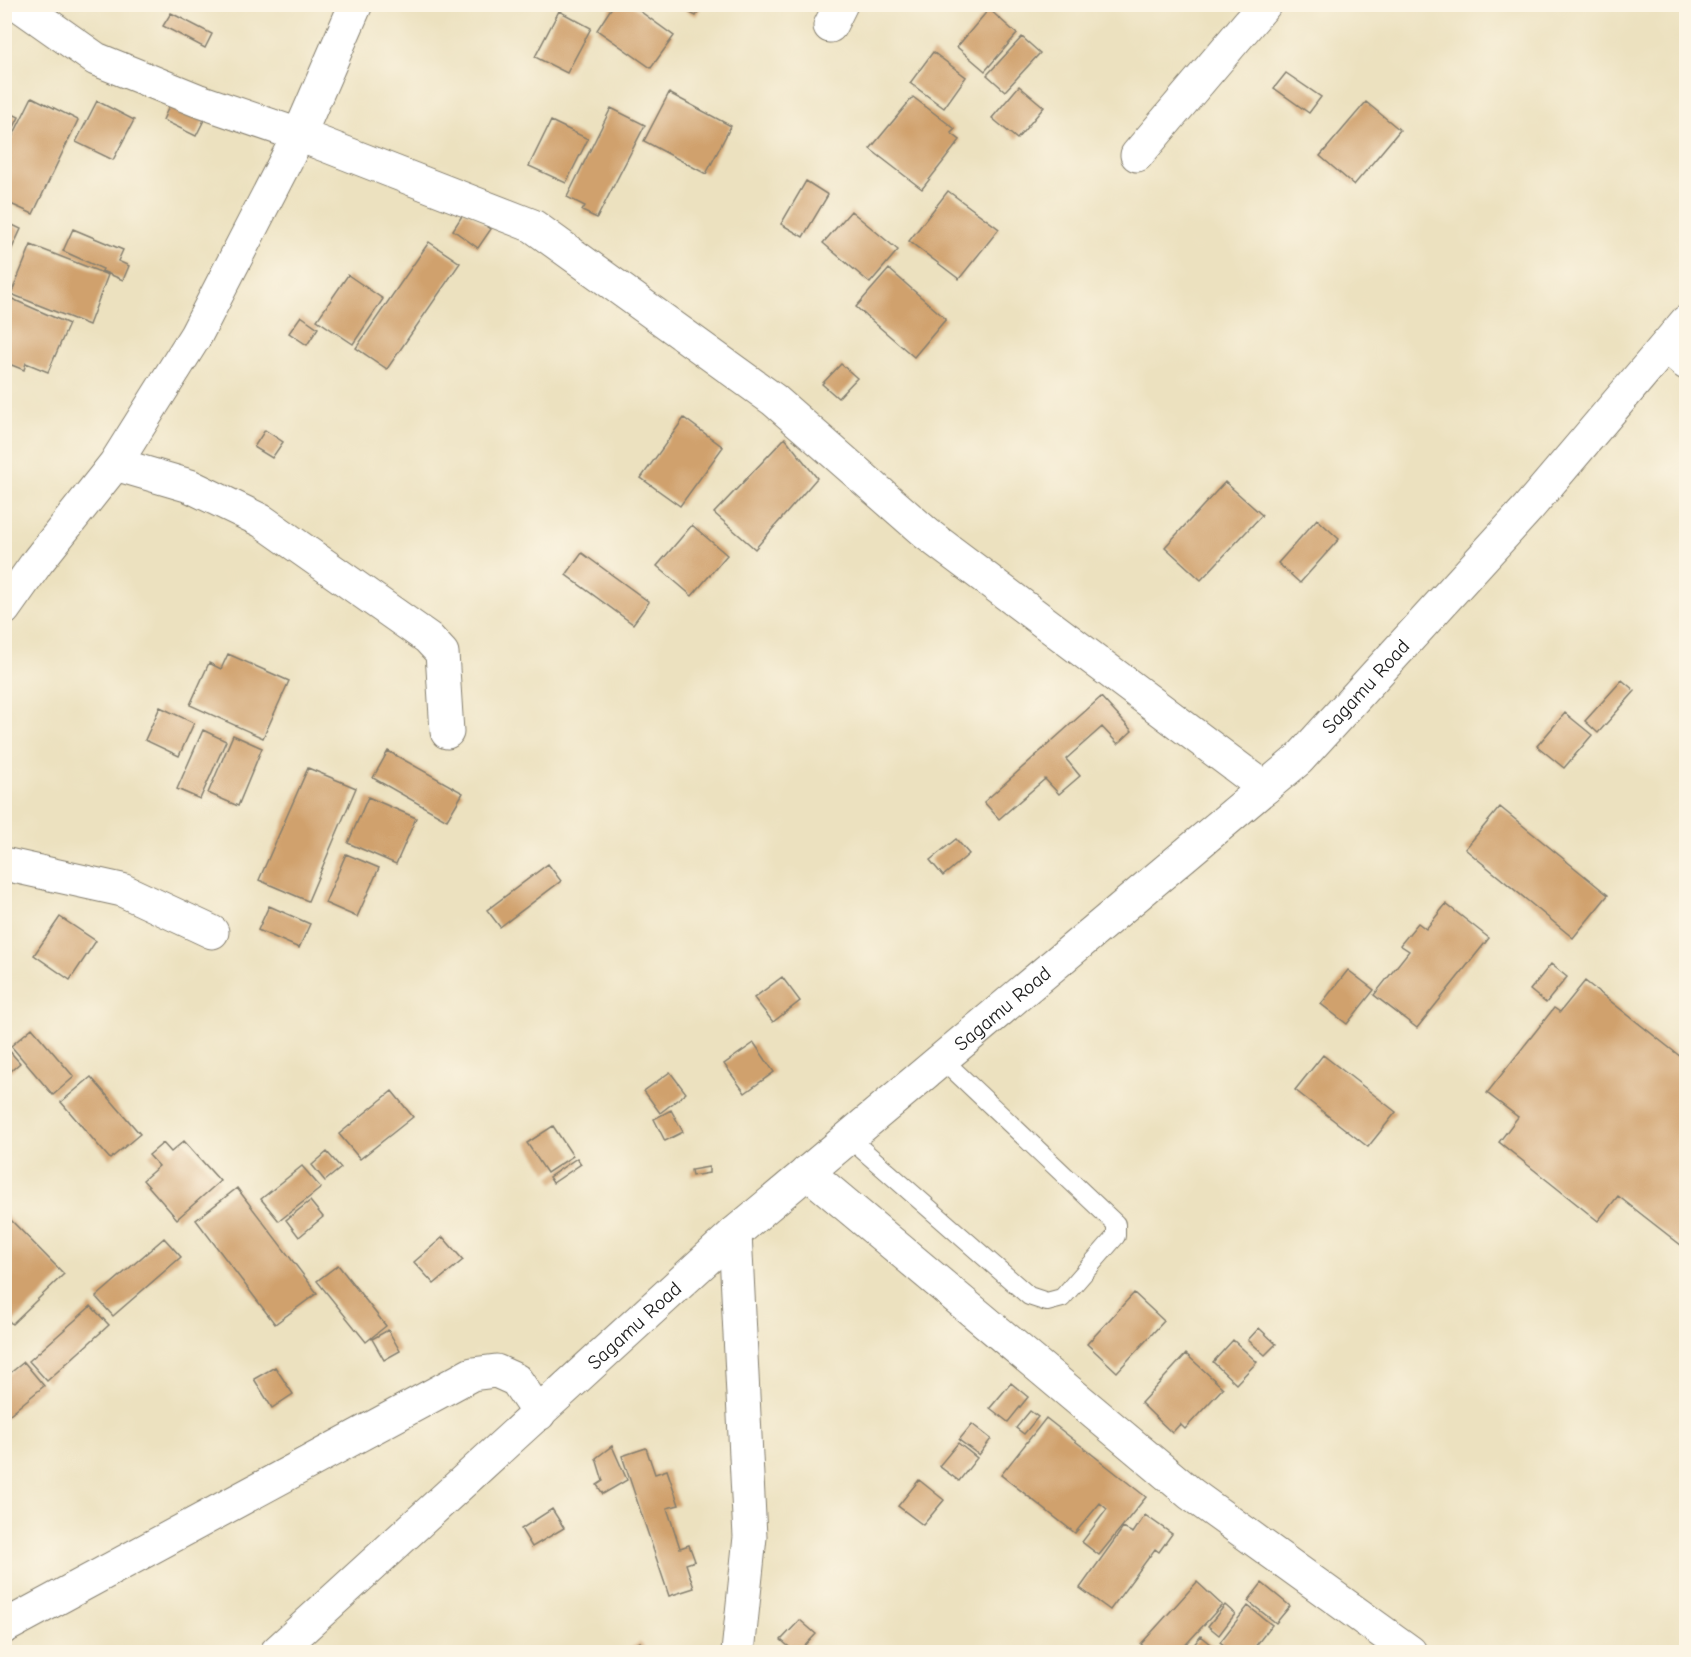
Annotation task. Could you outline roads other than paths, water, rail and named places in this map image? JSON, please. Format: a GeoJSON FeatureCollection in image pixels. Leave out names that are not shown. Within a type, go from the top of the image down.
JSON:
{"type":"FeatureCollection","features":[{"type":"Feature","properties":{"kind":"main road"},"geometry":{"type":"LineString","coordinates":[[18,4],[96,59],[197,100],[299,135],[533,226],[774,400],[927,534],[1265,788]]}},
{"type":"Feature","properties":{"kind":"main road"},"geometry":{"type":"LineString","coordinates":[[4,609],[38,561],[114,465],[196,335],[299,135],[356,4]]}},
{"type":"Feature","properties":{"kind":"main road"},"geometry":{"type":"LineString","coordinates":[[1137,155],[1265,4]]}},
{"type":"Feature","properties":{"kind":"main road","name":"Sagamu Road"},"geometry":{"type":"LineString","coordinates":[[277,1653],[735,1233],[1299,759],[1680,344]]}},
{"type":"Feature","properties":{"kind":"main road"},"geometry":{"type":"LineString","coordinates":[[114,465],[190,486],[262,521],[428,638],[442,653],[447,732]]}},
{"type":"Feature","properties":{"kind":"main road"},"geometry":{"type":"LineString","coordinates":[[4,864],[122,890],[212,932]]}},
{"type":"Feature","properties":{"kind":"main road"},"geometry":{"type":"LineString","coordinates":[[807,1172],[1191,1494],[1410,1653]]}},
{"type":"Feature","properties":{"kind":"main road"},"geometry":{"type":"LineString","coordinates":[[735,1233],[750,1537],[739,1652]]}},
{"type":"Feature","properties":{"kind":"main road"},"geometry":{"type":"LineString","coordinates":[[4,1627],[472,1374],[496,1371],[516,1380],[539,1413]]}},
{"type":"Feature","properties":{"kind":"lane"},"geometry":{"type":"LineString","coordinates":[[849,1138],[1029,1296],[1047,1302],[1062,1298],[1116,1236],[1116,1224],[942,1059]]}}]}
